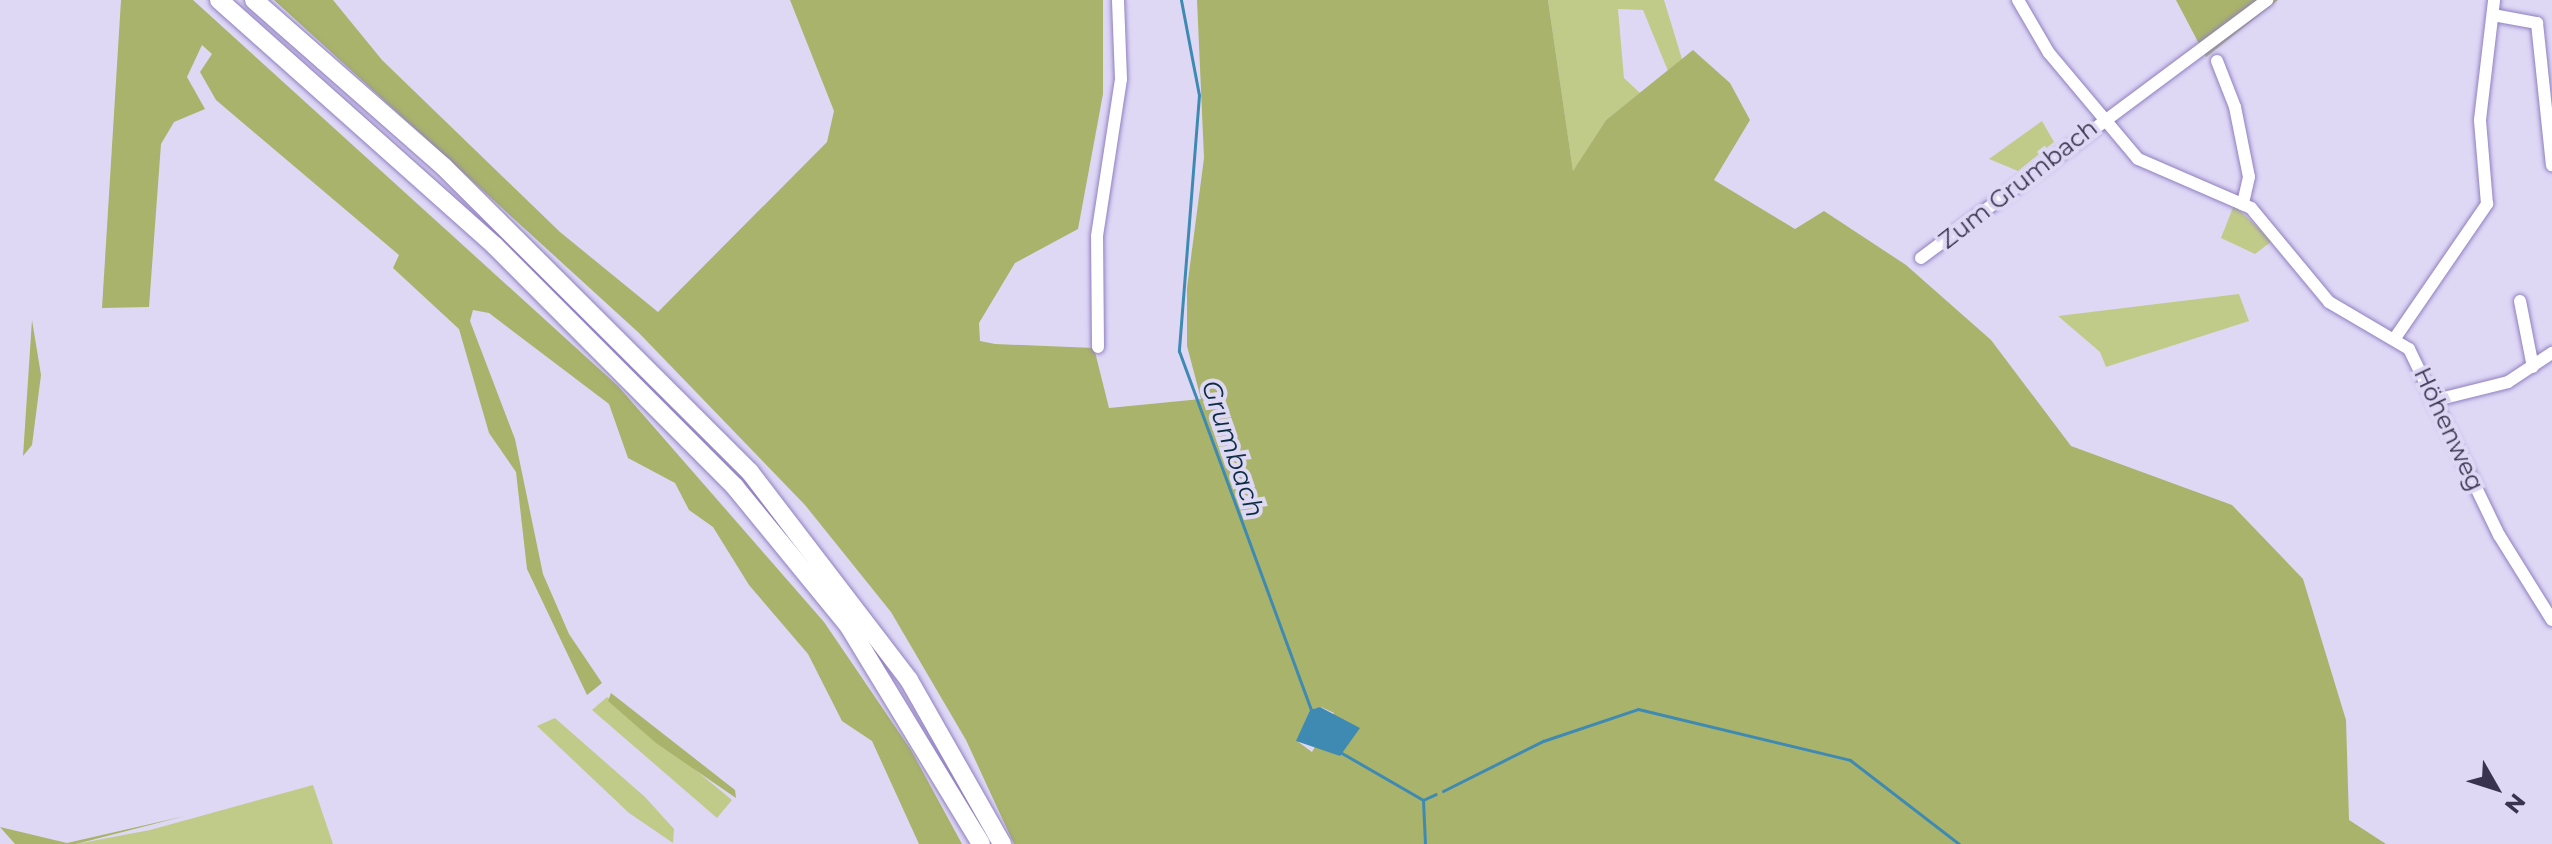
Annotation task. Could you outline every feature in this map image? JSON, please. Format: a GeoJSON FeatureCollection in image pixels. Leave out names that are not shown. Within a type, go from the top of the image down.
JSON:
{"type":"FeatureCollection","features":[{"type":"Feature","properties":{"kind":"highway"},"geometry":{"type":"LineString","coordinates":[[219,0],[495,246],[735,487],[856,636],[981,844]]}},
{"type":"Feature","properties":{"kind":"highway"},"geometry":{"type":"LineString","coordinates":[[254,0],[444,167],[750,472],[894,658],[1002,844]]}},
{"type":"Feature","properties":{"kind":"street"},"geometry":{"type":"LineString","coordinates":[[1098,347],[1097,236],[1121,79],[1118,0]]}},
{"type":"Feature","properties":{"kind":"street","name":"Höhenweg"},"geometry":{"type":"LineString","coordinates":[[2018,0],[2100,116],[2149,167],[2243,204],[2329,302],[2395,338],[2440,399],[2499,535],[2552,620]]}},
{"type":"Feature","properties":{"kind":"street","name":"Zum Grumbach"},"geometry":{"type":"LineString","coordinates":[[1921,258],[2100,116],[2115,110],[2267,0]]}},
{"type":"Feature","properties":{"kind":"street"},"geometry":{"type":"LineString","coordinates":[[2395,338],[2487,204],[2480,120],[2494,0]]}},
{"type":"Feature","properties":{"kind":"street"},"geometry":{"type":"LineString","coordinates":[[2493,15],[2532,20],[2539,28],[2552,165]]}},
{"type":"Feature","properties":{"kind":"street"},"geometry":{"type":"LineString","coordinates":[[2217,61],[2235,107],[2249,177],[2243,204]]}},
{"type":"Feature","properties":{"kind":"street"},"geometry":{"type":"LineString","coordinates":[[2520,301],[2533,367]]}},
{"type":"Feature","properties":{"kind":"street"},"geometry":{"type":"LineString","coordinates":[[2440,399],[2508,382],[2552,353]]}},
{"type":"Feature","properties":{"kind":"green space"},"geometry":{"type":"Polygon","coordinates":[[[121,0],[193,0],[618,386],[824,622],[911,750],[962,844],[919,844],[872,741],[842,721],[808,654],[749,585],[713,527],[689,510],[675,483],[628,458],[609,404],[489,313],[473,310],[470,321],[515,439],[543,574],[569,634],[602,683],[587,695],[527,569],[516,472],[489,433],[459,329],[393,268],[399,255],[216,100],[200,72],[212,54],[202,45],[187,77],[205,109],[174,122],[161,144],[149,307],[102,308],[121,0]]]}},
{"type":"Feature","properties":{"kind":"green space"},"geometry":{"type":"Polygon","coordinates":[[[274,0],[333,0],[382,60],[560,232],[658,312],[827,142],[834,111],[790,0],[1103,0],[1103,94],[1078,229],[1015,263],[979,323],[980,341],[1094,348],[1109,408],[1201,399],[1187,346],[1187,288],[1204,158],[1197,0],[1548,0],[1573,171],[1606,120],[1693,50],[1730,83],[1750,120],[1714,180],[1795,229],[1824,211],[1906,265],[1991,340],[2071,446],[2232,505],[2303,579],[2346,720],[2349,820],[2386,844],[1014,844],[966,740],[891,612],[805,505],[639,333],[274,0]],[[1321,707],[1310,710],[1297,741],[1312,752],[1334,713],[1321,707]]]}},
{"type":"Feature","properties":{"kind":"green space"},"geometry":{"type":"Polygon","coordinates":[[[1548,0],[1664,0],[1682,59],[1668,71],[1643,10],[1618,9],[1624,78],[1640,93],[1606,120],[1573,172],[1548,0]]]}},
{"type":"Feature","properties":{"kind":"green space"},"geometry":{"type":"Polygon","coordinates":[[[2176,0],[2278,0],[2206,57],[2176,0]]]}},
{"type":"Feature","properties":{"kind":"green space"},"geometry":{"type":"Polygon","coordinates":[[[2042,121],[2054,142],[2018,171],[1989,159],[2042,121]]]}},
{"type":"Feature","properties":{"kind":"green space"},"geometry":{"type":"Polygon","coordinates":[[[2234,205],[2272,241],[2255,254],[2221,238],[2234,205]]]}},
{"type":"Feature","properties":{"kind":"green space"},"geometry":{"type":"Polygon","coordinates":[[[2239,294],[2249,321],[2106,367],[2100,352],[2058,316],[2239,294]]]}},
{"type":"Feature","properties":{"kind":"green space"},"geometry":{"type":"Polygon","coordinates":[[[32,320],[41,375],[32,445],[23,456],[32,320]]]}},
{"type":"Feature","properties":{"kind":"green space"},"geometry":{"type":"Polygon","coordinates":[[[611,693],[735,790],[736,798],[656,743],[608,701],[611,693]]]}},
{"type":"Feature","properties":{"kind":"green space"},"geometry":{"type":"Polygon","coordinates":[[[607,697],[732,800],[717,818],[592,710],[607,697]]]}},
{"type":"Feature","properties":{"kind":"green space"},"geometry":{"type":"Polygon","coordinates":[[[555,718],[645,797],[674,829],[673,843],[629,813],[537,726],[555,718]]]}},
{"type":"Feature","properties":{"kind":"green space"},"geometry":{"type":"Polygon","coordinates":[[[313,785],[333,844],[76,844],[150,830],[313,785]]]}},
{"type":"Feature","properties":{"kind":"green space"},"geometry":{"type":"Polygon","coordinates":[[[185,816],[76,844],[15,844],[0,827],[67,843],[185,816]]]}},
{"type":"Feature","properties":{"kind":"water"},"geometry":{"type":"Polygon","coordinates":[[[1320,707],[1360,728],[1340,756],[1296,741],[1310,710],[1320,707]]]}},
{"type":"Feature","properties":{"kind":"waterway","name":"Grumbach"},"geometry":{"type":"LineString","coordinates":[[1181,0],[1199,95],[1179,351],[1312,713]]}},
{"type":"Feature","properties":{"kind":"waterway"},"geometry":{"type":"LineString","coordinates":[[1443,791],[1543,741],[1638,709],[1850,760],[1959,844]]}},
{"type":"Feature","properties":{"kind":"waterway","name":"Grumbach"},"geometry":{"type":"LineString","coordinates":[[1340,752],[1423,800],[1425,844]]}},
{"type":"Feature","properties":{"kind":"waterway"},"geometry":{"type":"LineString","coordinates":[[1423,800],[1436,794]]}}]}
